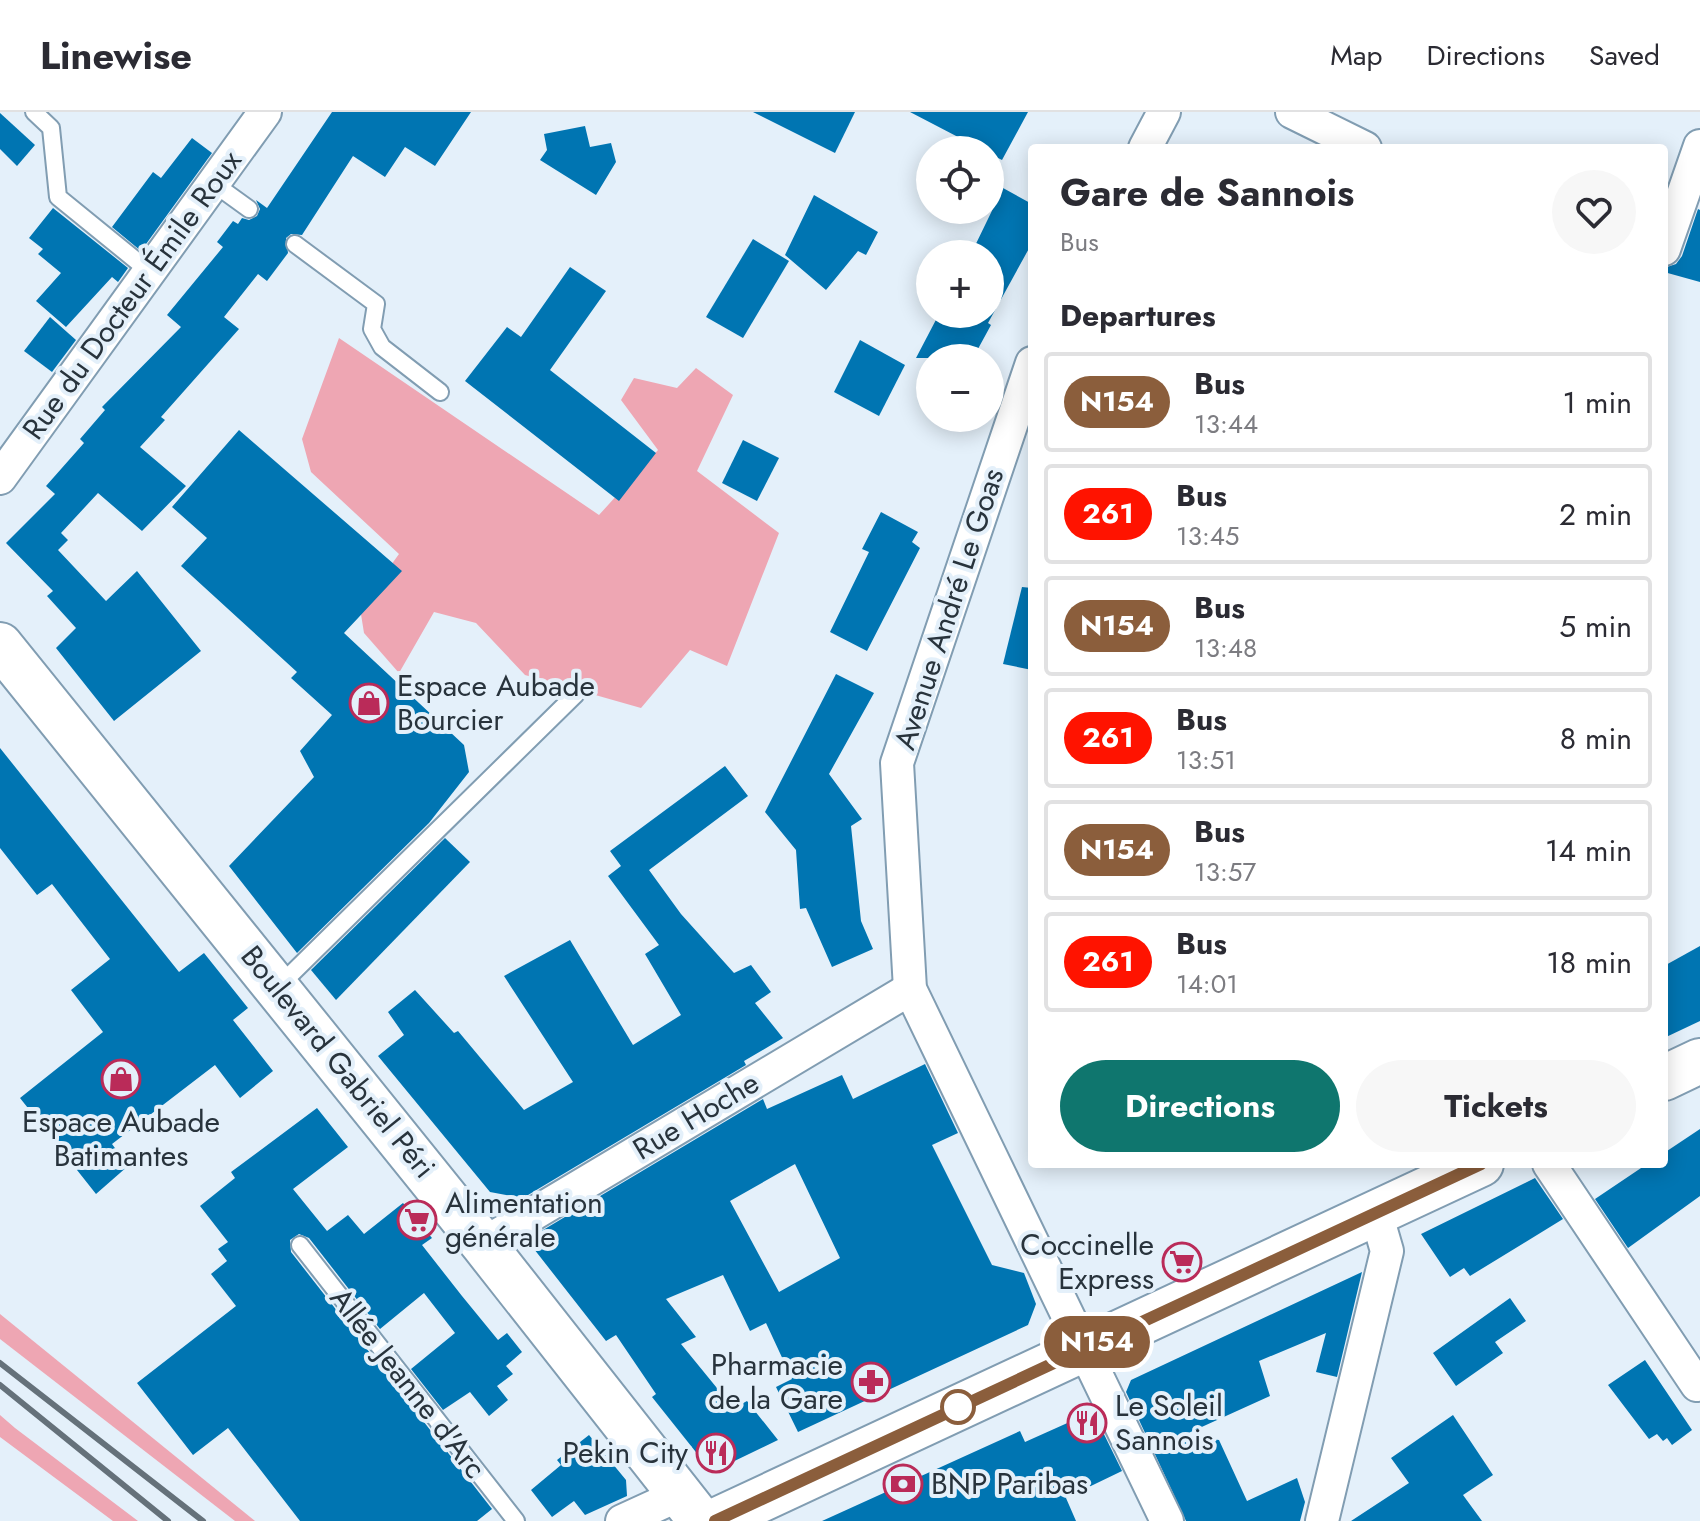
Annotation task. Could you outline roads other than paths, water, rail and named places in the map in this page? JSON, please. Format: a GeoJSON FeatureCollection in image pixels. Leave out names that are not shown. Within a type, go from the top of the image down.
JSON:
{"type":"FeatureCollection","features":[{"type":"Feature","properties":{"kind":"main road","name":"Boulevard Gabriel Péri"},"geometry":{"type":"LineString","coordinates":[[0,645],[483,1244],[691,1508]]}},
{"type":"Feature","properties":{"kind":"main road"},"geometry":{"type":"LineString","coordinates":[[1668,1076],[1700,1061]]}},
{"type":"Feature","properties":{"kind":"main road"},"geometry":{"type":"LineString","coordinates":[[715,1521],[1376,1213],[1432,1175],[1463,1168]]}},
{"type":"Feature","properties":{"kind":"street","name":"Rue du Docteur Émile Roux"},"geometry":{"type":"LineString","coordinates":[[0,478],[265,112]]}},
{"type":"Feature","properties":{"kind":"street"},"geometry":{"type":"LineString","coordinates":[[1147,144],[1164,112]]}},
{"type":"Feature","properties":{"kind":"street"},"geometry":{"type":"LineString","coordinates":[[1292,112],[1357,144]]}},
{"type":"Feature","properties":{"kind":"street"},"geometry":{"type":"LineString","coordinates":[[1668,238],[1700,146]]}},
{"type":"Feature","properties":{"kind":"street","name":"Avenue André Le Goas"},"geometry":{"type":"LineString","coordinates":[[1028,375],[897,763],[910,989],[1167,1521]]}},
{"type":"Feature","properties":{"kind":"street","name":"Rue Hoche"},"geometry":{"type":"LineString","coordinates":[[483,1244],[910,989]]}},
{"type":"Feature","properties":{"kind":"street"},"geometry":{"type":"LineString","coordinates":[[1552,1168],[1697,1385]]}},
{"type":"Feature","properties":{"kind":"street"},"geometry":{"type":"LineString","coordinates":[[1322,1521],[1387,1251],[1376,1213]]}},
{"type":"Feature","properties":{"kind":"street"},"geometry":{"type":"LineString","coordinates":[[622,1521],[691,1508]]}},
{"type":"Feature","properties":{"kind":"lane"},"geometry":{"type":"LineString","coordinates":[[34,112],[51,128],[58,197],[149,271]]}},
{"type":"Feature","properties":{"kind":"lane"},"geometry":{"type":"LineString","coordinates":[[213,183],[249,209]]}},
{"type":"Feature","properties":{"kind":"lane"},"geometry":{"type":"LineString","coordinates":[[295,244],[376,304],[372,329],[382,347],[440,392]]}},
{"type":"Feature","properties":{"kind":"lane"},"geometry":{"type":"LineString","coordinates":[[277,987],[576,694]]}},
{"type":"Feature","properties":{"kind":"lane","name":"Allée Jeanne d'Arc"},"geometry":{"type":"LineString","coordinates":[[300,1245],[516,1521]]}},
{"type":"Feature","properties":{"kind":"railway"},"geometry":{"type":"LineString","coordinates":[[0,1363],[203,1521]]}},
{"type":"Feature","properties":{"kind":"railway"},"geometry":{"type":"LineString","coordinates":[[0,1385],[168,1521]]}},
{"type":"Feature","properties":{"kind":"place","name":"Espace Aubade Bourcier"},"geometry":{"type":"Point","coordinates":[369,703]}},
{"type":"Feature","properties":{"kind":"place","name":"Espace Aubade Batimantes"},"geometry":{"type":"Point","coordinates":[121,1079]}},
{"type":"Feature","properties":{"kind":"place","name":"Alimentation générale"},"geometry":{"type":"Point","coordinates":[417,1220]}},
{"type":"Feature","properties":{"kind":"place","name":"Coccinelle Express"},"geometry":{"type":"Point","coordinates":[1182,1262]}},
{"type":"Feature","properties":{"kind":"place","name":"Pharmacie de la Gare"},"geometry":{"type":"Point","coordinates":[871,1382]}},
{"type":"Feature","properties":{"kind":"place","name":"Le Soleil Sannois"},"geometry":{"type":"Point","coordinates":[1087,1423]}},
{"type":"Feature","properties":{"kind":"place","name":"Pekin City"},"geometry":{"type":"Point","coordinates":[716,1453]}},
{"type":"Feature","properties":{"kind":"place","name":"BNP Paribas"},"geometry":{"type":"Point","coordinates":[903,1484]}}]}
